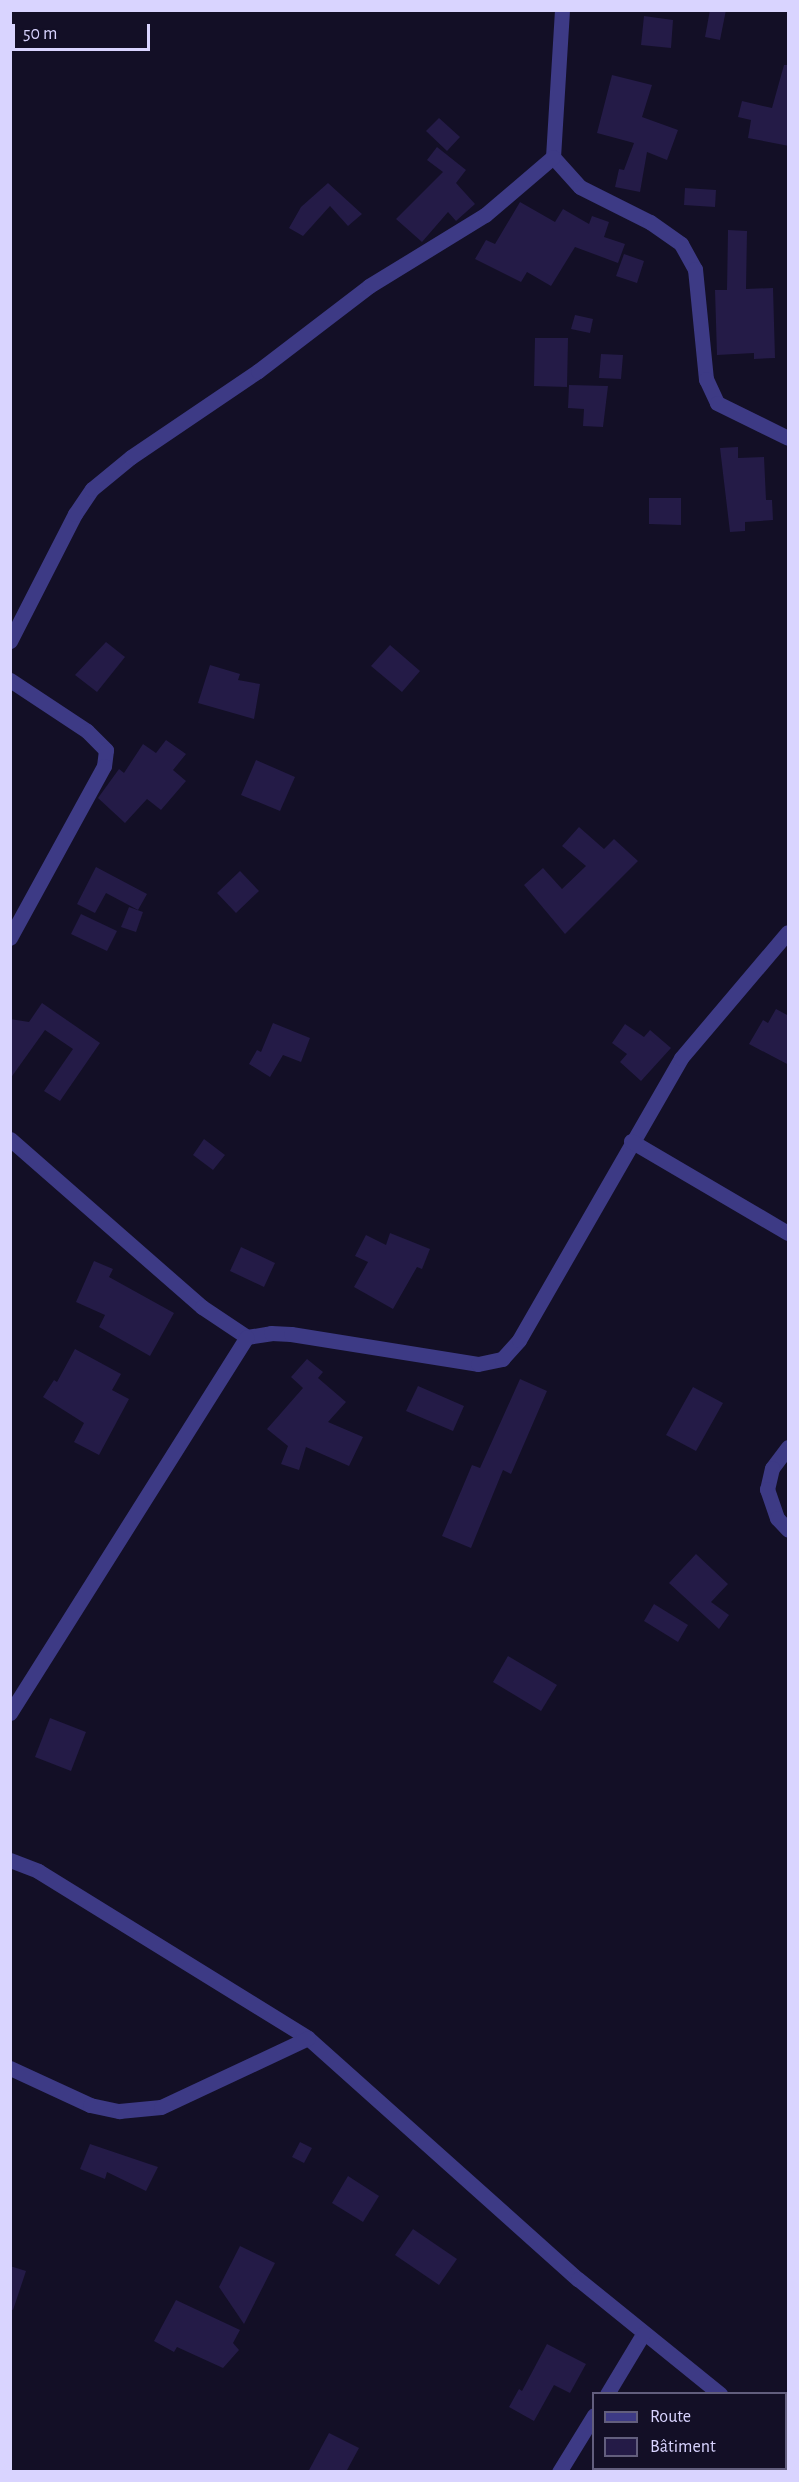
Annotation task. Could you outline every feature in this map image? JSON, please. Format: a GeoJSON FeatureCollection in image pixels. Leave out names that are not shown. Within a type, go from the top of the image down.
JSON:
{"type":"FeatureCollection","features":[{"type":"Feature","properties":{"kind":"street"},"geometry":{"type":"LineString","coordinates":[[562,10],[553,157],[580,187],[650,222],[681,244],[695,269],[706,379],[717,403],[789,438]]}},
{"type":"Feature","properties":{"kind":"street"},"geometry":{"type":"LineString","coordinates":[[10,641],[75,514],[92,489],[131,457],[258,371],[369,286],[485,216],[553,157]]}},
{"type":"Feature","properties":{"kind":"street"},"geometry":{"type":"LineString","coordinates":[[10,680],[87,732],[106,750],[104,766],[10,938]]}},
{"type":"Feature","properties":{"kind":"street"},"geometry":{"type":"LineString","coordinates":[[10,1139],[202,1307],[247,1337],[271,1333],[291,1334],[478,1364],[502,1359],[519,1340],[681,1058],[789,932]]}},
{"type":"Feature","properties":{"kind":"street"},"geometry":{"type":"LineString","coordinates":[[631,1142],[789,1233]]}},
{"type":"Feature","properties":{"kind":"street"},"geometry":{"type":"LineString","coordinates":[[10,1713],[247,1337]]}},
{"type":"Feature","properties":{"kind":"street"},"geometry":{"type":"LineString","coordinates":[[789,1447],[772,1468],[767,1489],[777,1518],[789,1530]]}},
{"type":"Feature","properties":{"kind":"street"},"geometry":{"type":"LineString","coordinates":[[10,1860],[38,1871],[308,2038],[643,2334],[717,2392]]}},
{"type":"Feature","properties":{"kind":"street"},"geometry":{"type":"LineString","coordinates":[[10,2068],[90,2104],[119,2111],[161,2107],[308,2038]]}},
{"type":"Feature","properties":{"kind":"street"},"geometry":{"type":"LineString","coordinates":[[608,2392],[643,2334]]}},
{"type":"Feature","properties":{"kind":"street"},"geometry":{"type":"LineString","coordinates":[[559,2472],[592,2418]]}},
{"type":"Feature","properties":{"kind":"building"},"geometry":{"type":"Polygon","coordinates":[[[710,10],[726,10],[720,40],[705,37],[710,10]]]}},
{"type":"Feature","properties":{"kind":"building"},"geometry":{"type":"Polygon","coordinates":[[[644,16],[673,20],[671,48],[641,45],[644,16]]]}},
{"type":"Feature","properties":{"kind":"building"},"geometry":{"type":"Polygon","coordinates":[[[784,65],[789,65],[789,146],[748,138],[751,120],[738,117],[742,101],[772,108],[784,65]]]}},
{"type":"Feature","properties":{"kind":"building"},"geometry":{"type":"Polygon","coordinates":[[[612,75],[652,85],[642,117],[678,130],[667,160],[647,152],[640,192],[615,187],[619,169],[624,170],[634,143],[597,133],[612,75]]]}},
{"type":"Feature","properties":{"kind":"building"},"geometry":{"type":"Polygon","coordinates":[[[439,118],[460,137],[447,151],[426,131],[439,118]]]}},
{"type":"Feature","properties":{"kind":"building"},"geometry":{"type":"Polygon","coordinates":[[[437,147],[466,170],[456,183],[475,204],[456,221],[448,212],[422,242],[396,219],[443,172],[427,160],[437,147]]]}},
{"type":"Feature","properties":{"kind":"building"},"geometry":{"type":"Polygon","coordinates":[[[328,183],[362,214],[348,226],[330,206],[303,236],[289,228],[301,207],[328,183]]]}},
{"type":"Feature","properties":{"kind":"building"},"geometry":{"type":"Polygon","coordinates":[[[685,188],[716,190],[715,207],[684,205],[685,188]]]}},
{"type":"Feature","properties":{"kind":"building"},"geometry":{"type":"Polygon","coordinates":[[[520,202],[555,222],[563,209],[589,224],[592,216],[609,222],[604,237],[625,244],[618,263],[575,247],[551,286],[527,272],[521,282],[475,259],[486,240],[495,244],[520,202]]]}},
{"type":"Feature","properties":{"kind":"building"},"geometry":{"type":"Polygon","coordinates":[[[728,230],[747,231],[746,289],[773,288],[775,358],[754,359],[754,353],[717,355],[715,290],[727,290],[728,230]]]}},
{"type":"Feature","properties":{"kind":"building"},"geometry":{"type":"Polygon","coordinates":[[[624,254],[644,261],[637,283],[616,276],[624,254]]]}},
{"type":"Feature","properties":{"kind":"building"},"geometry":{"type":"Polygon","coordinates":[[[575,315],[593,319],[590,333],[571,329],[575,315]]]}},
{"type":"Feature","properties":{"kind":"building"},"geometry":{"type":"Polygon","coordinates":[[[535,338],[568,338],[567,387],[534,386],[535,338]]]}},
{"type":"Feature","properties":{"kind":"building"},"geometry":{"type":"Polygon","coordinates":[[[601,354],[623,355],[621,379],[599,378],[601,354]]]}},
{"type":"Feature","properties":{"kind":"building"},"geometry":{"type":"Polygon","coordinates":[[[569,385],[608,386],[603,427],[583,426],[584,409],[568,408],[569,385]]]}},
{"type":"Feature","properties":{"kind":"building"},"geometry":{"type":"Polygon","coordinates":[[[738,447],[738,458],[764,457],[766,500],[772,500],[773,520],[745,522],[745,531],[730,532],[720,448],[738,447]]]}},
{"type":"Feature","properties":{"kind":"building"},"geometry":{"type":"Polygon","coordinates":[[[649,498],[681,498],[681,525],[649,524],[649,498]]]}},
{"type":"Feature","properties":{"kind":"building"},"geometry":{"type":"Polygon","coordinates":[[[106,642],[125,657],[97,692],[75,675],[106,642]]]}},
{"type":"Feature","properties":{"kind":"building"},"geometry":{"type":"Polygon","coordinates":[[[390,645],[420,671],[402,692],[371,666],[390,645]]]}},
{"type":"Feature","properties":{"kind":"building"},"geometry":{"type":"Polygon","coordinates":[[[210,665],[240,674],[238,680],[260,684],[254,719],[198,703],[210,665]]]}},
{"type":"Feature","properties":{"kind":"building"},"geometry":{"type":"Polygon","coordinates":[[[166,740],[186,754],[173,770],[186,781],[161,810],[147,799],[125,823],[98,798],[119,769],[124,773],[143,744],[156,753],[166,740]]]}},
{"type":"Feature","properties":{"kind":"building"},"geometry":{"type":"Polygon","coordinates":[[[256,760],[295,777],[280,811],[241,795],[256,760]]]}},
{"type":"Feature","properties":{"kind":"building"},"geometry":{"type":"Polygon","coordinates":[[[579,827],[604,849],[614,839],[638,861],[565,934],[524,885],[543,868],[562,889],[586,866],[562,846],[579,827]]]}},
{"type":"Feature","properties":{"kind":"building"},"geometry":{"type":"Polygon","coordinates":[[[96,867],[147,894],[138,910],[106,893],[95,913],[77,904],[96,867]]]}},
{"type":"Feature","properties":{"kind":"building"},"geometry":{"type":"Polygon","coordinates":[[[240,871],[259,891],[236,913],[217,893],[240,871]]]}},
{"type":"Feature","properties":{"kind":"building"},"geometry":{"type":"Polygon","coordinates":[[[129,907],[143,912],[136,932],[121,927],[129,907]]]}},
{"type":"Feature","properties":{"kind":"building"},"geometry":{"type":"Polygon","coordinates":[[[81,914],[117,931],[107,951],[71,934],[81,914]]]}},
{"type":"Feature","properties":{"kind":"building"},"geometry":{"type":"Polygon","coordinates":[[[42,1003],[100,1043],[60,1101],[44,1091],[73,1049],[45,1030],[10,1079],[10,1019],[29,1022],[42,1003]]]}},
{"type":"Feature","properties":{"kind":"building"},"geometry":{"type":"Polygon","coordinates":[[[776,1009],[789,1016],[789,1065],[749,1044],[763,1020],[768,1023],[776,1009]]]}},
{"type":"Feature","properties":{"kind":"building"},"geometry":{"type":"Polygon","coordinates":[[[273,1023],[310,1038],[301,1062],[283,1055],[270,1077],[249,1064],[257,1050],[261,1052],[273,1023]]]}},
{"type":"Feature","properties":{"kind":"building"},"geometry":{"type":"Polygon","coordinates":[[[625,1024],[644,1037],[650,1030],[671,1048],[641,1081],[620,1062],[627,1054],[612,1043],[625,1024]]]}},
{"type":"Feature","properties":{"kind":"building"},"geometry":{"type":"Polygon","coordinates":[[[204,1139],[225,1155],[213,1170],[193,1155],[204,1139]]]}},
{"type":"Feature","properties":{"kind":"building"},"geometry":{"type":"Polygon","coordinates":[[[390,1233],[430,1249],[422,1269],[417,1267],[393,1309],[354,1287],[368,1262],[355,1256],[366,1235],[386,1245],[390,1233]]]}},
{"type":"Feature","properties":{"kind":"building"},"geometry":{"type":"Polygon","coordinates":[[[241,1247],[275,1263],[264,1287],[230,1271],[241,1247]]]}},
{"type":"Feature","properties":{"kind":"building"},"geometry":{"type":"Polygon","coordinates":[[[94,1261],[113,1269],[109,1277],[174,1313],[150,1356],[99,1327],[105,1315],[76,1302],[94,1261]]]}},
{"type":"Feature","properties":{"kind":"building"},"geometry":{"type":"Polygon","coordinates":[[[75,1349],[121,1374],[112,1390],[129,1399],[99,1455],[74,1442],[84,1423],[43,1397],[54,1380],[57,1382],[75,1349]]]}},
{"type":"Feature","properties":{"kind":"building"},"geometry":{"type":"Polygon","coordinates":[[[307,1359],[323,1372],[318,1378],[346,1402],[328,1422],[363,1437],[349,1466],[306,1447],[299,1470],[281,1464],[288,1446],[267,1429],[303,1388],[291,1377],[307,1359]]]}},
{"type":"Feature","properties":{"kind":"building"},"geometry":{"type":"Polygon","coordinates":[[[520,1379],[547,1391],[511,1474],[503,1470],[471,1548],[442,1536],[472,1465],[480,1468],[520,1379]]]}},
{"type":"Feature","properties":{"kind":"building"},"geometry":{"type":"Polygon","coordinates":[[[418,1386],[464,1406],[453,1431],[406,1411],[418,1386]]]}},
{"type":"Feature","properties":{"kind":"building"},"geometry":{"type":"Polygon","coordinates":[[[693,1387],[723,1403],[696,1451],[666,1435],[693,1387]]]}},
{"type":"Feature","properties":{"kind":"building"},"geometry":{"type":"Polygon","coordinates":[[[696,1554],[728,1584],[711,1602],[729,1615],[719,1629],[669,1583],[696,1554]]]}},
{"type":"Feature","properties":{"kind":"building"},"geometry":{"type":"Polygon","coordinates":[[[654,1604],[688,1625],[678,1642],[644,1621],[654,1604]]]}},
{"type":"Feature","properties":{"kind":"building"},"geometry":{"type":"Polygon","coordinates":[[[508,1656],[557,1685],[541,1711],[493,1682],[508,1656]]]}},
{"type":"Feature","properties":{"kind":"building"},"geometry":{"type":"Polygon","coordinates":[[[50,1718],[86,1732],[71,1771],[35,1757],[50,1718]]]}},
{"type":"Feature","properties":{"kind":"building"},"geometry":{"type":"Polygon","coordinates":[[[300,2142],[312,2148],[304,2163],[292,2157],[300,2142]]]}},
{"type":"Feature","properties":{"kind":"building"},"geometry":{"type":"Polygon","coordinates":[[[90,2144],[158,2167],[146,2191],[107,2172],[105,2179],[80,2169],[90,2144]]]}},
{"type":"Feature","properties":{"kind":"building"},"geometry":{"type":"Polygon","coordinates":[[[348,2176],[379,2196],[363,2222],[332,2203],[348,2176]]]}},
{"type":"Feature","properties":{"kind":"building"},"geometry":{"type":"Polygon","coordinates":[[[413,2229],[457,2259],[439,2285],[395,2255],[413,2229]]]}},
{"type":"Feature","properties":{"kind":"building"},"geometry":{"type":"Polygon","coordinates":[[[240,2246],[275,2263],[244,2324],[219,2287],[240,2246]]]}},
{"type":"Feature","properties":{"kind":"building"},"geometry":{"type":"Polygon","coordinates":[[[10,2266],[26,2271],[13,2310],[10,2309],[10,2266]]]}},
{"type":"Feature","properties":{"kind":"building"},"geometry":{"type":"Polygon","coordinates":[[[176,2300],[240,2330],[233,2343],[239,2350],[223,2368],[177,2347],[174,2352],[154,2341],[176,2300]]]}},
{"type":"Feature","properties":{"kind":"building"},"geometry":{"type":"Polygon","coordinates":[[[547,2344],[586,2364],[570,2393],[554,2385],[534,2421],[509,2407],[519,2389],[522,2391],[547,2344]]]}},
{"type":"Feature","properties":{"kind":"building"},"geometry":{"type":"Polygon","coordinates":[[[329,2433],[359,2448],[346,2472],[308,2472],[329,2433]]]}}]}
